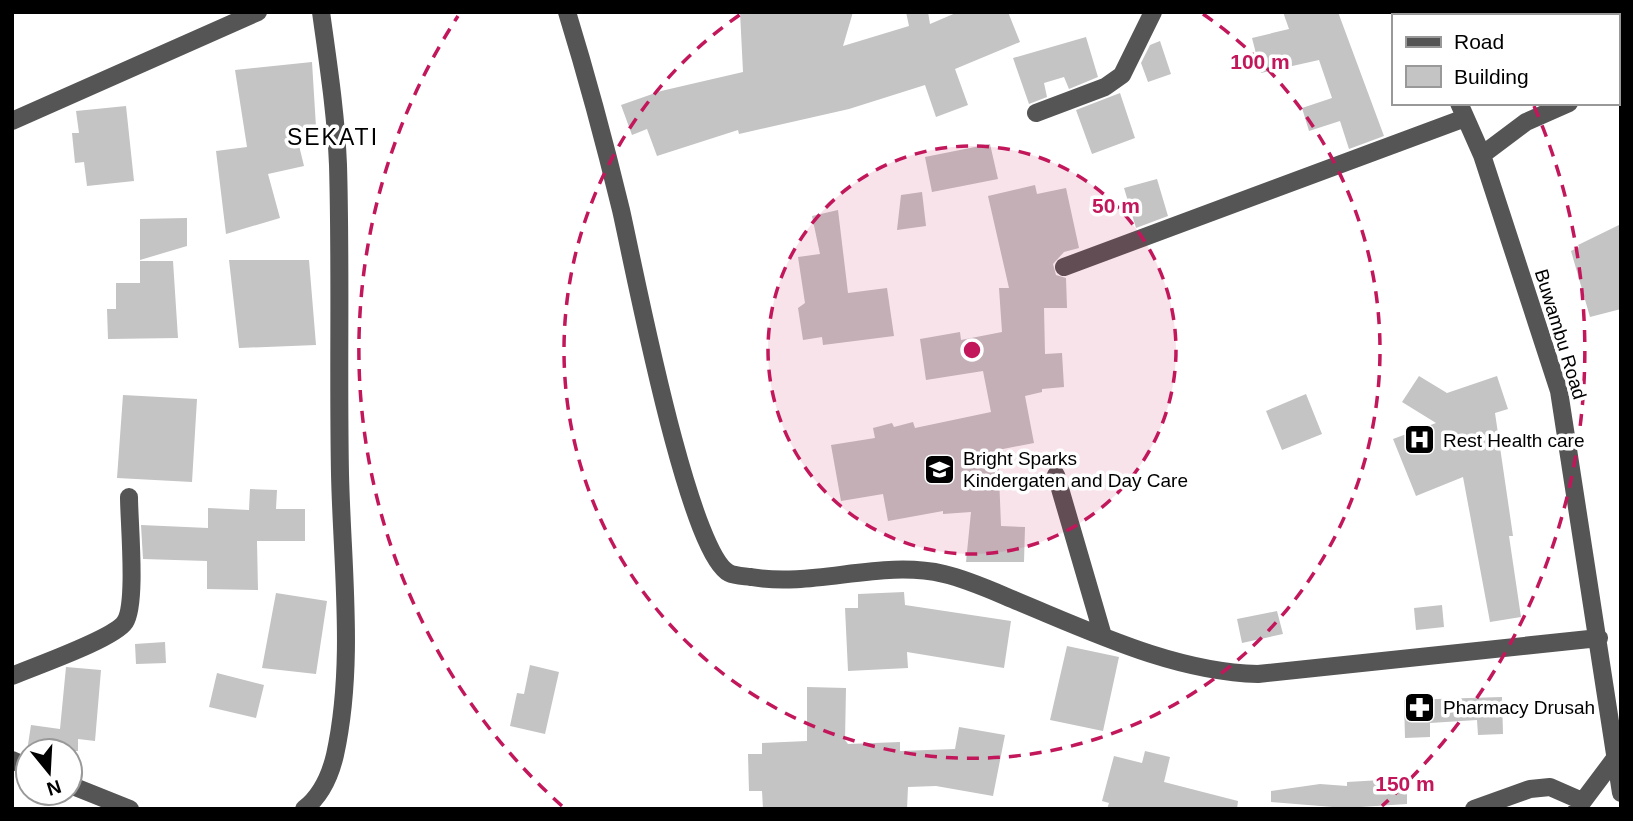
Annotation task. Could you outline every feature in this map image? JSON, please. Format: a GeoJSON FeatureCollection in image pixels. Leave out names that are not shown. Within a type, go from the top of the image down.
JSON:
{"type":"FeatureCollection","features":[{"type":"Feature","properties":{"kind":"street"},"geometry":{"type":"LineString","coordinates":[[12,121],[258,12]]}},
{"type":"Feature","properties":{"kind":"street"},"geometry":{"type":"LineString","coordinates":[[303,809],[312,803],[329,776],[335,753],[343,702],[345,642],[340,448],[338,164],[321,12]]}},
{"type":"Feature","properties":{"kind":"street"},"geometry":{"type":"LineString","coordinates":[[566,12],[587,76],[621,209],[666,415],[704,538],[715,562],[730,574],[769,580],[915,570],[944,574],[1102,636],[1219,673],[1258,674],[1599,638]]}},
{"type":"Feature","properties":{"kind":"street"},"geometry":{"type":"LineString","coordinates":[[1036,113],[1105,87],[1122,75],[1153,12]]}},
{"type":"Feature","properties":{"kind":"street"},"geometry":{"type":"LineString","coordinates":[[1482,155],[1526,121],[1564,105]]}},
{"type":"Feature","properties":{"kind":"street"},"geometry":{"type":"LineString","coordinates":[[1064,267],[1462,111]]}},
{"type":"Feature","properties":{"kind":"street","name":"Buwambu Road"},"geometry":{"type":"LineString","coordinates":[[1462,111],[1482,155],[1559,391],[1619,756],[1621,793]]}},
{"type":"Feature","properties":{"kind":"street"},"geometry":{"type":"LineString","coordinates":[[1056,475],[1102,636]]}},
{"type":"Feature","properties":{"kind":"street"},"geometry":{"type":"LineString","coordinates":[[12,676],[110,635],[125,622],[131,603],[129,497]]}},
{"type":"Feature","properties":{"kind":"street"},"geometry":{"type":"LineString","coordinates":[[1474,809],[1518,791],[1550,787],[1579,805],[1619,756]]}},
{"type":"Feature","properties":{"kind":"street"},"geometry":{"type":"LineString","coordinates":[[84,791],[130,809]]}},
{"type":"Feature","properties":{"kind":"building"},"geometry":{"type":"Polygon","coordinates":[[[740,12],[853,12],[843,46],[909,26],[906,12],[928,12],[930,24],[958,12],[1008,12],[1020,42],[955,69],[968,105],[936,117],[925,85],[849,109],[739,134],[738,130],[657,156],[647,129],[632,135],[621,105],[661,91],[743,72],[740,12]]]}},
{"type":"Feature","properties":{"kind":"building"},"geometry":{"type":"Polygon","coordinates":[[[1283,12],[1338,12],[1384,136],[1349,149],[1340,121],[1309,131],[1302,108],[1332,98],[1319,60],[1261,73],[1252,38],[1289,29],[1283,12]]]}},
{"type":"Feature","properties":{"kind":"building"},"geometry":{"type":"Polygon","coordinates":[[[1086,37],[1098,77],[1069,89],[1064,77],[1044,83],[1047,97],[1029,104],[1013,58],[1086,37]]]}},
{"type":"Feature","properties":{"kind":"building"},"geometry":{"type":"Polygon","coordinates":[[[1160,41],[1171,74],[1148,82],[1141,63],[1150,45],[1160,41]]]}},
{"type":"Feature","properties":{"kind":"building"},"geometry":{"type":"Polygon","coordinates":[[[312,62],[316,127],[295,129],[304,166],[268,174],[280,218],[226,234],[216,151],[247,147],[235,70],[312,62]]]}},
{"type":"Feature","properties":{"kind":"building"},"geometry":{"type":"Polygon","coordinates":[[[1120,93],[1135,138],[1092,154],[1076,110],[1120,93]]]}},
{"type":"Feature","properties":{"kind":"building"},"geometry":{"type":"Polygon","coordinates":[[[126,106],[134,181],[87,186],[84,162],[75,163],[72,133],[79,133],[76,111],[126,106]]]}},
{"type":"Feature","properties":{"kind":"building"},"geometry":{"type":"Polygon","coordinates":[[[990,144],[998,179],[932,192],[925,157],[990,144]]]}},
{"type":"Feature","properties":{"kind":"building"},"geometry":{"type":"Polygon","coordinates":[[[1157,179],[1168,216],[1136,228],[1124,188],[1157,179]]]}},
{"type":"Feature","properties":{"kind":"building"},"geometry":{"type":"Polygon","coordinates":[[[1035,185],[1037,194],[1066,188],[1079,248],[1064,252],[1053,264],[1056,275],[1066,278],[1067,308],[1044,308],[1045,354],[1062,353],[1064,387],[1042,389],[1042,392],[1025,396],[1034,443],[998,450],[1001,526],[1025,527],[1024,562],[966,562],[971,512],[943,514],[943,511],[888,521],[883,494],[841,501],[831,445],[875,438],[873,428],[892,423],[894,427],[913,422],[915,428],[991,412],[983,371],[926,380],[920,339],[960,332],[961,340],[1002,332],[999,288],[1009,288],[988,196],[1035,185]]]}},
{"type":"Feature","properties":{"kind":"building"},"geometry":{"type":"Polygon","coordinates":[[[922,192],[926,226],[897,230],[901,195],[922,192]]]}},
{"type":"Feature","properties":{"kind":"building"},"geometry":{"type":"Polygon","coordinates":[[[838,210],[848,293],[887,288],[894,336],[823,345],[822,337],[803,340],[798,308],[805,303],[798,257],[820,254],[812,216],[838,210]]]}},
{"type":"Feature","properties":{"kind":"building"},"geometry":{"type":"Polygon","coordinates":[[[187,218],[187,246],[140,260],[140,219],[187,218]]]}},
{"type":"Feature","properties":{"kind":"building"},"geometry":{"type":"Polygon","coordinates":[[[1621,224],[1621,309],[1590,317],[1571,251],[1621,224]]]}},
{"type":"Feature","properties":{"kind":"building"},"geometry":{"type":"Polygon","coordinates":[[[229,260],[309,260],[316,345],[239,348],[229,260]]]}},
{"type":"Feature","properties":{"kind":"building"},"geometry":{"type":"Polygon","coordinates":[[[140,261],[173,261],[178,338],[108,339],[107,309],[116,309],[116,283],[140,283],[140,261]]]}},
{"type":"Feature","properties":{"kind":"building"},"geometry":{"type":"Polygon","coordinates":[[[1419,376],[1447,393],[1497,376],[1508,409],[1495,413],[1513,536],[1509,536],[1521,617],[1490,622],[1463,477],[1416,496],[1393,439],[1436,423],[1402,402],[1419,376]]]}},
{"type":"Feature","properties":{"kind":"building"},"geometry":{"type":"Polygon","coordinates":[[[1306,394],[1322,434],[1282,450],[1266,411],[1306,394]]]}},
{"type":"Feature","properties":{"kind":"building"},"geometry":{"type":"Polygon","coordinates":[[[123,395],[197,399],[192,482],[117,478],[123,395]]]}},
{"type":"Feature","properties":{"kind":"building"},"geometry":{"type":"Polygon","coordinates":[[[250,489],[277,490],[276,509],[305,509],[305,541],[257,541],[258,590],[207,589],[207,561],[143,559],[141,525],[208,528],[208,508],[249,510],[250,489]]]}},
{"type":"Feature","properties":{"kind":"building"},"geometry":{"type":"Polygon","coordinates":[[[904,592],[905,605],[1011,621],[1004,668],[907,652],[908,668],[848,671],[845,608],[858,608],[858,594],[904,592]]]}},
{"type":"Feature","properties":{"kind":"building"},"geometry":{"type":"Polygon","coordinates":[[[276,593],[327,601],[316,674],[262,668],[276,593]]]}},
{"type":"Feature","properties":{"kind":"building"},"geometry":{"type":"Polygon","coordinates":[[[1442,605],[1444,627],[1416,630],[1414,608],[1442,605]]]}},
{"type":"Feature","properties":{"kind":"building"},"geometry":{"type":"Polygon","coordinates":[[[1277,611],[1283,634],[1242,643],[1237,619],[1277,611]]]}},
{"type":"Feature","properties":{"kind":"building"},"geometry":{"type":"Polygon","coordinates":[[[165,642],[166,663],[136,664],[135,644],[165,642]]]}},
{"type":"Feature","properties":{"kind":"building"},"geometry":{"type":"Polygon","coordinates":[[[1067,646],[1119,657],[1103,731],[1050,720],[1067,646]]]}},
{"type":"Feature","properties":{"kind":"building"},"geometry":{"type":"Polygon","coordinates":[[[530,665],[559,672],[545,734],[510,726],[517,693],[524,694],[530,665]]]}},
{"type":"Feature","properties":{"kind":"building"},"geometry":{"type":"Polygon","coordinates":[[[66,667],[101,670],[95,741],[84,740],[84,737],[29,737],[31,725],[60,729],[66,667]]]}},
{"type":"Feature","properties":{"kind":"building"},"geometry":{"type":"Polygon","coordinates":[[[217,673],[264,685],[256,718],[209,707],[217,673]]]}},
{"type":"Feature","properties":{"kind":"building"},"geometry":{"type":"Polygon","coordinates":[[[807,687],[846,688],[845,740],[848,744],[900,742],[900,751],[955,749],[959,727],[1005,735],[993,796],[936,786],[908,787],[907,809],[763,809],[762,791],[749,791],[748,754],[762,754],[762,743],[807,741],[807,687]]]}},
{"type":"Feature","properties":{"kind":"building"},"geometry":{"type":"Polygon","coordinates":[[[1502,697],[1503,734],[1478,735],[1477,720],[1430,723],[1430,737],[1405,738],[1404,700],[1502,697]]]}},
{"type":"Feature","properties":{"kind":"building"},"geometry":{"type":"Polygon","coordinates":[[[1145,751],[1170,757],[1164,782],[1238,801],[1237,809],[1107,809],[1109,803],[1102,801],[1114,756],[1142,763],[1145,751]]]}},
{"type":"Feature","properties":{"kind":"building"},"geometry":{"type":"Polygon","coordinates":[[[1399,779],[1400,790],[1407,791],[1407,804],[1345,808],[1271,802],[1271,791],[1320,784],[1347,786],[1347,782],[1399,779]]]}},
{"type":"Feature","properties":{"kind":"place","name":"Rest Health care"},"geometry":{"type":"Point","coordinates":[1420,440]}},
{"type":"Feature","properties":{"kind":"place","name":"Bright Sparks Kindergaten and Day Care"},"geometry":{"type":"Point","coordinates":[940,469]}},
{"type":"Feature","properties":{"kind":"place","name":"Pharmacy Drusah"},"geometry":{"type":"Point","coordinates":[1420,707]}},
{"type":"Feature","properties":{"kind":"district","name":"SEKATI"},"geometry":{"type":"Point","coordinates":[333,137]}}]}
